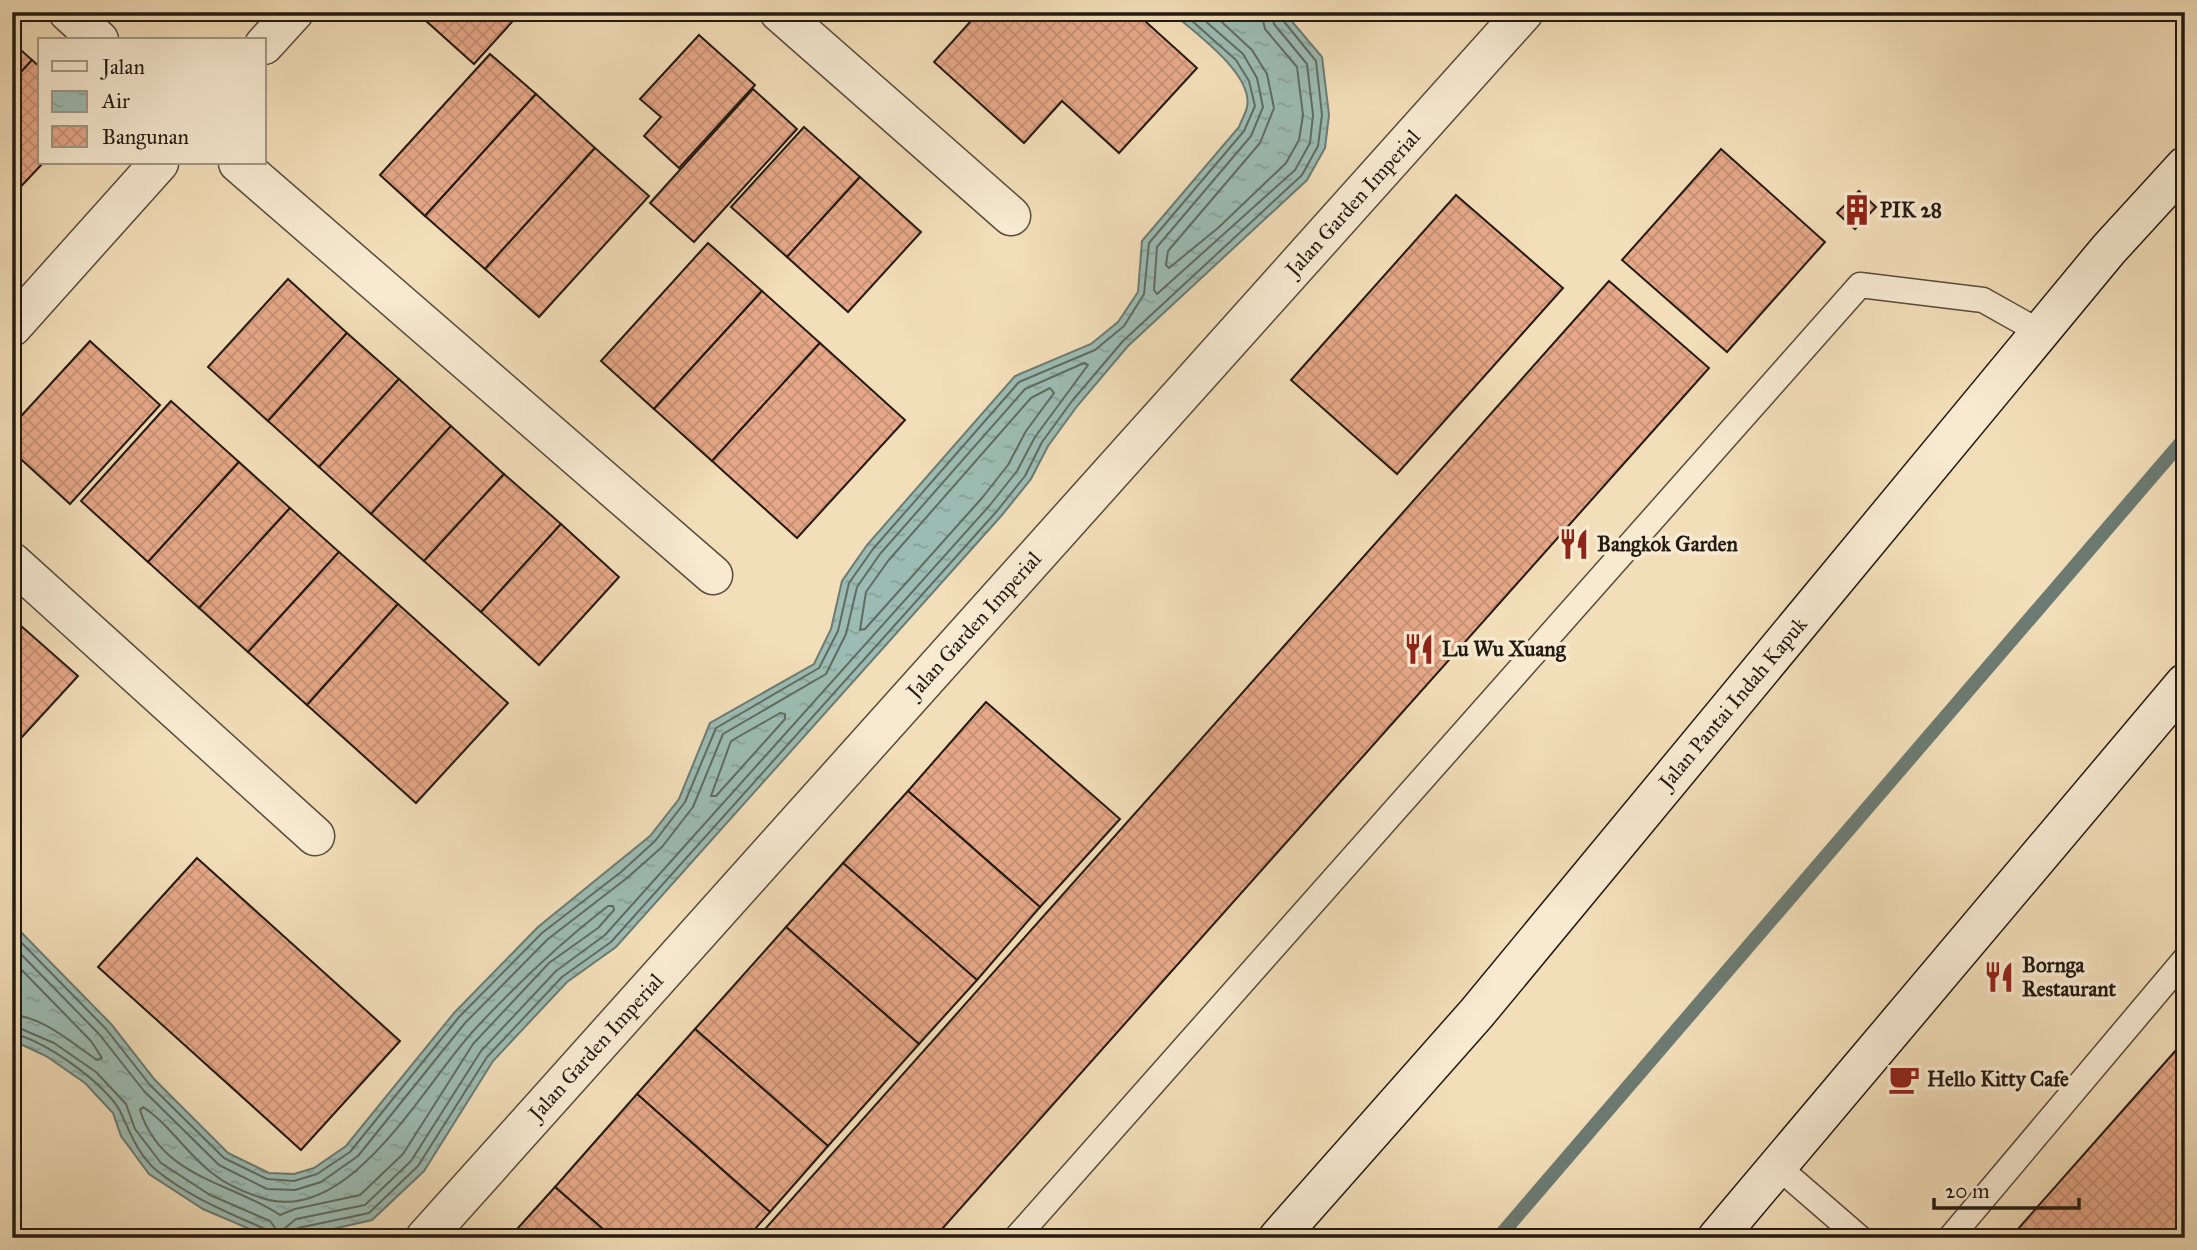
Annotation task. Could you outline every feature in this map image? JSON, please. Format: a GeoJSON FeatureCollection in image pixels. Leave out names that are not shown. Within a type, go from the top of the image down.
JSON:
{"type":"FeatureCollection","features":[{"type":"Feature","properties":{"kind":"street"},"geometry":{"type":"LineString","coordinates":[[68,12],[97,38]]}},
{"type":"Feature","properties":{"kind":"street"},"geometry":{"type":"LineString","coordinates":[[266,43],[294,12]]}},
{"type":"Feature","properties":{"kind":"street"},"geometry":{"type":"LineString","coordinates":[[779,12],[1011,215]]}},
{"type":"Feature","properties":{"kind":"street","name":"Jalan Garden Imperial"},"geometry":{"type":"LineString","coordinates":[[425,1238],[1524,12]]}},
{"type":"Feature","properties":{"kind":"street"},"geometry":{"type":"LineString","coordinates":[[12,327],[158,164]]}},
{"type":"Feature","properties":{"kind":"street"},"geometry":{"type":"LineString","coordinates":[[239,164],[713,575]]}},
{"type":"Feature","properties":{"kind":"street","name":"Jalan Pantai Indah Kapuk"},"geometry":{"type":"LineString","coordinates":[[1278,1238],[1476,1014],[2040,332],[2185,166]]}},
{"type":"Feature","properties":{"kind":"street"},"geometry":{"type":"LineString","coordinates":[[12,562],[314,836]]}},
{"type":"Feature","properties":{"kind":"street"},"geometry":{"type":"LineString","coordinates":[[1717,1238],[2185,683]]}},
{"type":"Feature","properties":{"kind":"lane"},"geometry":{"type":"LineString","coordinates":[[1016,1238],[1860,285],[1983,300],[2040,332]]}},
{"type":"Feature","properties":{"kind":"lane"},"geometry":{"type":"LineString","coordinates":[[1950,1238],[2185,959]]}},
{"type":"Feature","properties":{"kind":"lane"},"geometry":{"type":"LineString","coordinates":[[1777,1166],[1860,1238]]}},
{"type":"Feature","properties":{"kind":"water"},"geometry":{"type":"Polygon","coordinates":[[[1171,12],[1284,12],[1322,57],[1329,115],[1325,148],[1307,180],[1128,346],[1078,405],[1048,446],[1031,479],[1002,515],[616,947],[567,982],[493,1061],[424,1171],[372,1220],[315,1233],[266,1236],[203,1209],[149,1174],[121,1136],[113,1113],[85,1083],[46,1056],[12,1040],[12,923],[111,1024],[155,1080],[228,1153],[269,1173],[294,1174],[314,1168],[346,1146],[454,1013],[538,927],[650,836],[679,799],[710,723],[814,664],[831,629],[842,581],[867,545],[1015,376],[1091,344],[1118,322],[1138,292],[1142,241],[1239,127],[1247,107],[1247,94],[1232,67],[1171,12]]]}},
{"type":"Feature","properties":{"kind":"building"},"geometry":{"type":"Polygon","coordinates":[[[416,12],[521,12],[474,64],[416,12]]]}},
{"type":"Feature","properties":{"kind":"building"},"geometry":{"type":"Polygon","coordinates":[[[979,12],[1135,12],[1197,68],[1119,153],[1062,101],[1024,143],[934,62],[979,12]]]}},
{"type":"Feature","properties":{"kind":"building"},"geometry":{"type":"Polygon","coordinates":[[[699,35],[755,85],[679,168],[644,136],[661,117],[640,99],[699,35]]]}},
{"type":"Feature","properties":{"kind":"building"},"geometry":{"type":"Polygon","coordinates":[[[12,42],[32,60],[12,82],[12,42]]]}},
{"type":"Feature","properties":{"kind":"building"},"geometry":{"type":"Polygon","coordinates":[[[490,54],[536,94],[425,216],[380,175],[490,54]]]}},
{"type":"Feature","properties":{"kind":"building"},"geometry":{"type":"Polygon","coordinates":[[[32,60],[38,65],[38,164],[42,164],[12,196],[12,82],[32,60]]]}},
{"type":"Feature","properties":{"kind":"building"},"geometry":{"type":"Polygon","coordinates":[[[753,89],[797,129],[694,242],[650,203],[753,89]]]}},
{"type":"Feature","properties":{"kind":"building"},"geometry":{"type":"Polygon","coordinates":[[[536,94],[595,148],[485,269],[425,216],[536,94]]]}},
{"type":"Feature","properties":{"kind":"building"},"geometry":{"type":"Polygon","coordinates":[[[804,127],[860,177],[787,257],[731,207],[804,127]]]}},
{"type":"Feature","properties":{"kind":"building"},"geometry":{"type":"Polygon","coordinates":[[[595,148],[649,196],[539,317],[485,269],[595,148]]]}},
{"type":"Feature","properties":{"kind":"building"},"geometry":{"type":"Polygon","coordinates":[[[1721,149],[1825,242],[1727,352],[1622,260],[1721,149]]]}},
{"type":"Feature","properties":{"kind":"building"},"geometry":{"type":"Polygon","coordinates":[[[860,177],[921,232],[848,312],[787,257],[860,177]]]}},
{"type":"Feature","properties":{"kind":"building","name":"PIK 28"},"geometry":{"type":"Polygon","coordinates":[[[1859,191],[1876,207],[1855,229],[1837,213],[1859,191]]]}},
{"type":"Feature","properties":{"kind":"building"},"geometry":{"type":"Polygon","coordinates":[[[1456,195],[1563,288],[1397,474],[1291,380],[1456,195]]]}},
{"type":"Feature","properties":{"kind":"building"},"geometry":{"type":"Polygon","coordinates":[[[708,243],[762,291],[654,409],[601,361],[708,243]]]}},
{"type":"Feature","properties":{"kind":"building"},"geometry":{"type":"Polygon","coordinates":[[[288,279],[347,333],[268,421],[208,367],[288,279]]]}},
{"type":"Feature","properties":{"kind":"building"},"geometry":{"type":"Polygon","coordinates":[[[1609,281],[1709,368],[934,1238],[757,1238],[1609,281]]]}},
{"type":"Feature","properties":{"kind":"building"},"geometry":{"type":"Polygon","coordinates":[[[762,291],[820,343],[712,461],[654,409],[762,291]]]}},
{"type":"Feature","properties":{"kind":"building"},"geometry":{"type":"Polygon","coordinates":[[[347,333],[399,379],[319,467],[268,421],[347,333]]]}},
{"type":"Feature","properties":{"kind":"building"},"geometry":{"type":"Polygon","coordinates":[[[90,341],[160,405],[70,504],[12,451],[12,426],[90,341]]]}},
{"type":"Feature","properties":{"kind":"building"},"geometry":{"type":"Polygon","coordinates":[[[820,343],[905,420],[797,538],[712,461],[820,343]]]}},
{"type":"Feature","properties":{"kind":"building"},"geometry":{"type":"Polygon","coordinates":[[[399,379],[451,426],[371,514],[319,467],[399,379]]]}},
{"type":"Feature","properties":{"kind":"building"},"geometry":{"type":"Polygon","coordinates":[[[171,401],[239,462],[148,562],[81,501],[171,401]]]}},
{"type":"Feature","properties":{"kind":"building"},"geometry":{"type":"Polygon","coordinates":[[[451,426],[504,474],[424,561],[371,514],[451,426]]]}},
{"type":"Feature","properties":{"kind":"building"},"geometry":{"type":"Polygon","coordinates":[[[239,462],[290,508],[199,608],[148,562],[239,462]]]}},
{"type":"Feature","properties":{"kind":"building"},"geometry":{"type":"Polygon","coordinates":[[[504,474],[561,524],[481,612],[424,561],[504,474]]]}},
{"type":"Feature","properties":{"kind":"building"},"geometry":{"type":"Polygon","coordinates":[[[290,508],[339,552],[248,652],[199,608],[290,508]]]}},
{"type":"Feature","properties":{"kind":"building"},"geometry":{"type":"Polygon","coordinates":[[[561,524],[619,577],[539,665],[481,612],[561,524]]]}},
{"type":"Feature","properties":{"kind":"building"},"geometry":{"type":"Polygon","coordinates":[[[339,552],[398,604],[307,705],[248,652],[339,552]]]}},
{"type":"Feature","properties":{"kind":"building"},"geometry":{"type":"Polygon","coordinates":[[[398,604],[508,703],[416,803],[307,705],[398,604]]]}},
{"type":"Feature","properties":{"kind":"building"},"geometry":{"type":"Polygon","coordinates":[[[12,618],[78,676],[12,748],[12,618]]]}},
{"type":"Feature","properties":{"kind":"building"},"geometry":{"type":"Polygon","coordinates":[[[986,702],[1120,819],[1040,907],[908,791],[986,702]]]}},
{"type":"Feature","properties":{"kind":"building"},"geometry":{"type":"Polygon","coordinates":[[[908,791],[1040,907],[977,980],[843,863],[908,791]]]}},
{"type":"Feature","properties":{"kind":"building"},"geometry":{"type":"Polygon","coordinates":[[[197,858],[400,1041],[301,1150],[98,967],[197,858]]]}},
{"type":"Feature","properties":{"kind":"building"},"geometry":{"type":"Polygon","coordinates":[[[843,863],[977,980],[919,1044],[786,927],[843,863]]]}},
{"type":"Feature","properties":{"kind":"building"},"geometry":{"type":"Polygon","coordinates":[[[786,927],[919,1044],[828,1146],[695,1029],[786,927]]]}},
{"type":"Feature","properties":{"kind":"building"},"geometry":{"type":"Polygon","coordinates":[[[695,1029],[828,1146],[770,1212],[637,1094],[695,1029]]]}},
{"type":"Feature","properties":{"kind":"building"},"geometry":{"type":"Polygon","coordinates":[[[2185,1040],[2185,1222],[2170,1238],[2010,1238],[2185,1040]]]}},
{"type":"Feature","properties":{"kind":"building"},"geometry":{"type":"Polygon","coordinates":[[[637,1094],[770,1212],[747,1238],[613,1238],[555,1187],[637,1094]]]}},
{"type":"Feature","properties":{"kind":"building"},"geometry":{"type":"Polygon","coordinates":[[[555,1187],[613,1238],[509,1238],[555,1187]]]}},
{"type":"Feature","properties":{"kind":"waterway"},"geometry":{"type":"LineString","coordinates":[[1498,1238],[2185,438]]}},
{"type":"Feature","properties":{"kind":"place","name":"PIK 28"},"geometry":{"type":"Point","coordinates":[1857,210]}},
{"type":"Feature","properties":{"kind":"place","name":"Bangkok Garden"},"geometry":{"type":"Point","coordinates":[1574,544]}},
{"type":"Feature","properties":{"kind":"place","name":"Lu Wu Xuang"},"geometry":{"type":"Point","coordinates":[1419,649]}},
{"type":"Feature","properties":{"kind":"place","name":"Bornga Restaurant"},"geometry":{"type":"Point","coordinates":[1999,977]}},
{"type":"Feature","properties":{"kind":"place","name":"Hello Kitty Cafe"},"geometry":{"type":"Point","coordinates":[1904,1079]}}]}
